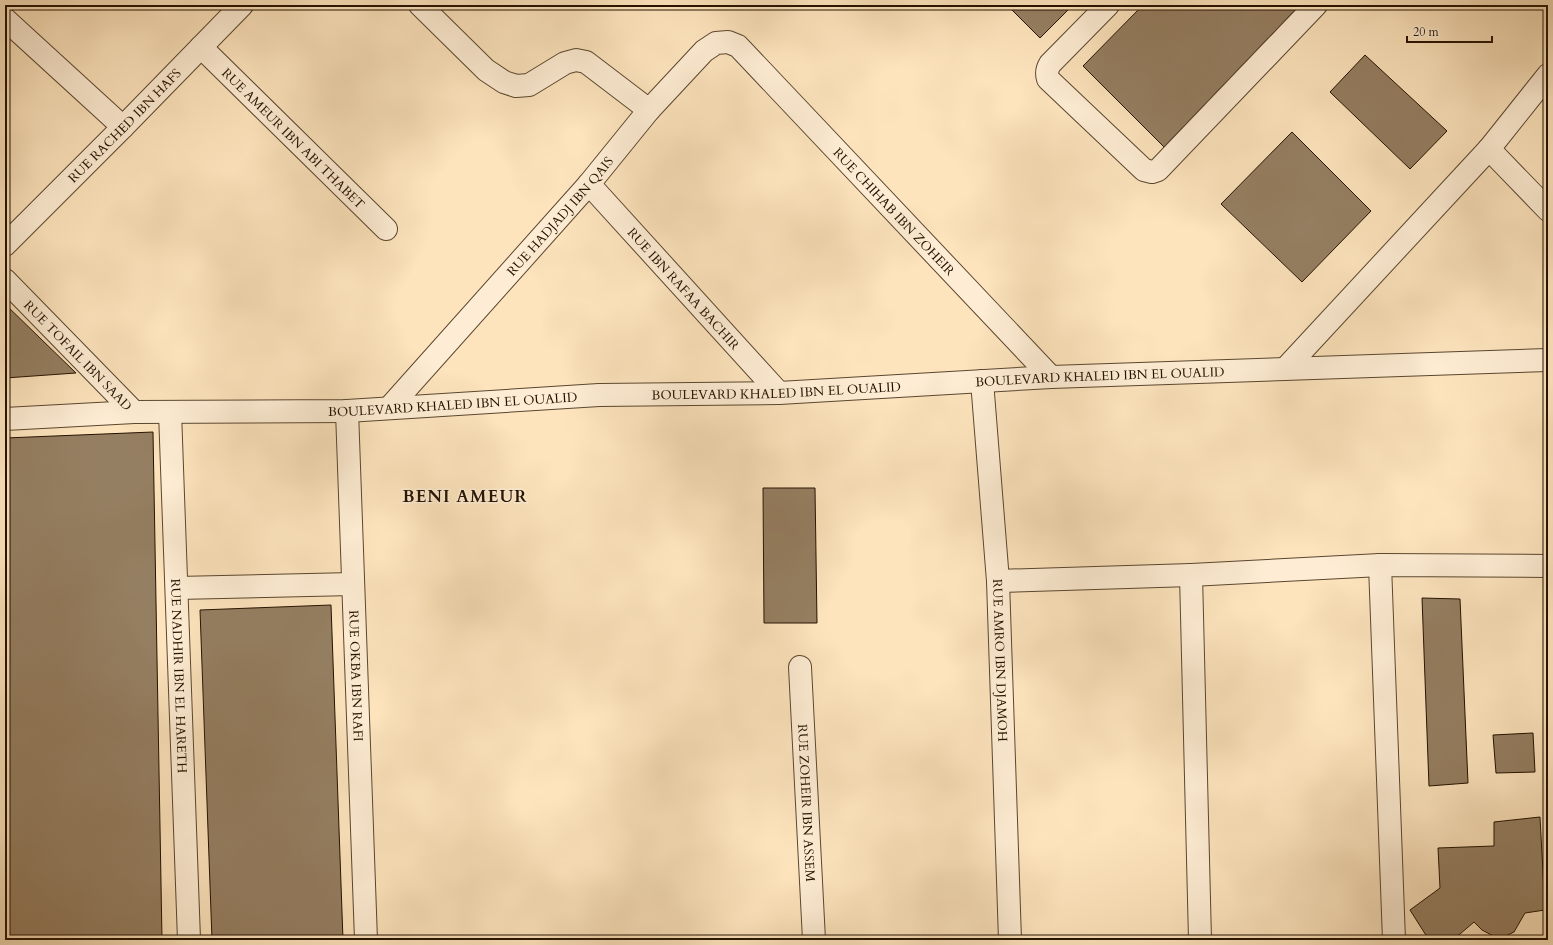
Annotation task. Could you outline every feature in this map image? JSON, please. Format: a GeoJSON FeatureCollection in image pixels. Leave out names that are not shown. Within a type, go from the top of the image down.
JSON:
{"type":"FeatureCollection","features":[{"type":"Feature","properties":{"kind":"street","name":"RUE RACHED IBN HAFS"},"geometry":{"type":"LineString","coordinates":[[5,245],[124,127],[242,5]]}},
{"type":"Feature","properties":{"kind":"street"},"geometry":{"type":"LineString","coordinates":[[420,5],[486,70],[504,82],[516,86],[529,85],[565,63],[576,60],[586,62],[649,110]]}},
{"type":"Feature","properties":{"kind":"street"},"geometry":{"type":"LineString","coordinates":[[1108,5],[1050,64],[1047,68],[1046,75],[1048,79],[1144,170],[1152,172],[1158,170],[1316,5]]}},
{"type":"Feature","properties":{"kind":"street"},"geometry":{"type":"LineString","coordinates":[[5,19],[124,127]]}},
{"type":"Feature","properties":{"kind":"street","name":"RUE HADJADJ IBN QAIS"},"geometry":{"type":"LineString","coordinates":[[389,408],[590,184],[649,110],[704,51],[716,43],[728,42],[738,46]]}},
{"type":"Feature","properties":{"kind":"street","name":"RUE CHIHAB IBN ZOHEIR"},"geometry":{"type":"LineString","coordinates":[[738,46],[1051,377]]}},
{"type":"Feature","properties":{"kind":"street","name":"RUE AMEUR IBN ABI THABET"},"geometry":{"type":"LineString","coordinates":[[201,47],[386,229]]}},
{"type":"Feature","properties":{"kind":"street"},"geometry":{"type":"LineString","coordinates":[[1285,369],[1489,149],[1548,75]]}},
{"type":"Feature","properties":{"kind":"street"},"geometry":{"type":"LineString","coordinates":[[1489,149],[1548,210]]}},
{"type":"Feature","properties":{"kind":"street","name":"RUE IBN RAFAA BACHIR"},"geometry":{"type":"LineString","coordinates":[[590,184],[779,393]]}},
{"type":"Feature","properties":{"kind":"street","name":"RUE TOFAIL IBN SAAD"},"geometry":{"type":"LineString","coordinates":[[5,280],[134,412]]}},
{"type":"Feature","properties":{"kind":"street","name":"BOULEVARD KHALED IBN EL OUALID"},"geometry":{"type":"LineString","coordinates":[[5,419],[134,412],[347,411],[599,395],[779,393],[1051,377],[1548,360]]}},
{"type":"Feature","properties":{"kind":"street","name":"RUE AMRO IBN DJAMOH"},"geometry":{"type":"LineString","coordinates":[[982,381],[998,581],[1010,940]]}},
{"type":"Feature","properties":{"kind":"street","name":"RUE OKBA IBN RAFI"},"geometry":{"type":"LineString","coordinates":[[347,411],[366,940]]}},
{"type":"Feature","properties":{"kind":"street","name":"RUE NADHIR IBN EL HARETH"},"geometry":{"type":"LineString","coordinates":[[170,412],[189,940]]}},
{"type":"Feature","properties":{"kind":"street"},"geometry":{"type":"LineString","coordinates":[[998,581],[1191,575],[1380,566],[1548,566]]}},
{"type":"Feature","properties":{"kind":"street"},"geometry":{"type":"LineString","coordinates":[[1380,566],[1394,940]]}},
{"type":"Feature","properties":{"kind":"street"},"geometry":{"type":"LineString","coordinates":[[1191,575],[1200,940]]}},
{"type":"Feature","properties":{"kind":"street"},"geometry":{"type":"LineString","coordinates":[[177,588],[353,584]]}},
{"type":"Feature","properties":{"kind":"street","name":"RUE ZOHEIR IBN ASSEM"},"geometry":{"type":"LineString","coordinates":[[800,666],[814,940]]}},
{"type":"Feature","properties":{"kind":"building"},"geometry":{"type":"Polygon","coordinates":[[[1007,5],[1073,5],[1040,38],[1007,5]]]}},
{"type":"Feature","properties":{"kind":"building"},"geometry":{"type":"Polygon","coordinates":[[[1143,5],[1300,5],[1164,147],[1083,66],[1143,5]]]}},
{"type":"Feature","properties":{"kind":"building"},"geometry":{"type":"Polygon","coordinates":[[[1365,55],[1447,131],[1410,169],[1330,92],[1365,55]]]}},
{"type":"Feature","properties":{"kind":"building"},"geometry":{"type":"Polygon","coordinates":[[[1292,132],[1371,211],[1302,282],[1221,204],[1292,132]]]}},
{"type":"Feature","properties":{"kind":"building"},"geometry":{"type":"Polygon","coordinates":[[[5,304],[76,373],[5,378],[5,304]]]}},
{"type":"Feature","properties":{"kind":"building"},"geometry":{"type":"Polygon","coordinates":[[[153,432],[162,940],[5,940],[5,438],[153,432]]]}},
{"type":"Feature","properties":{"kind":"building"},"geometry":{"type":"Polygon","coordinates":[[[763,488],[815,488],[817,623],[764,623],[763,488]]]}},
{"type":"Feature","properties":{"kind":"building"},"geometry":{"type":"Polygon","coordinates":[[[1422,598],[1460,599],[1468,783],[1429,786],[1422,598]]]}},
{"type":"Feature","properties":{"kind":"building"},"geometry":{"type":"Polygon","coordinates":[[[331,605],[343,940],[212,940],[200,610],[331,605]]]}},
{"type":"Feature","properties":{"kind":"building"},"geometry":{"type":"Polygon","coordinates":[[[1533,733],[1535,772],[1496,773],[1493,735],[1533,733]]]}},
{"type":"Feature","properties":{"kind":"building"},"geometry":{"type":"Polygon","coordinates":[[[1540,817],[1545,910],[1525,913],[1514,932],[1499,939],[1482,930],[1474,922],[1453,940],[1429,940],[1410,910],[1440,888],[1438,848],[1494,846],[1494,822],[1540,817]]]}},
{"type":"Feature","properties":{"kind":"district","name":"BENI AMEUR"},"geometry":{"type":"Point","coordinates":[465,496]}}]}
